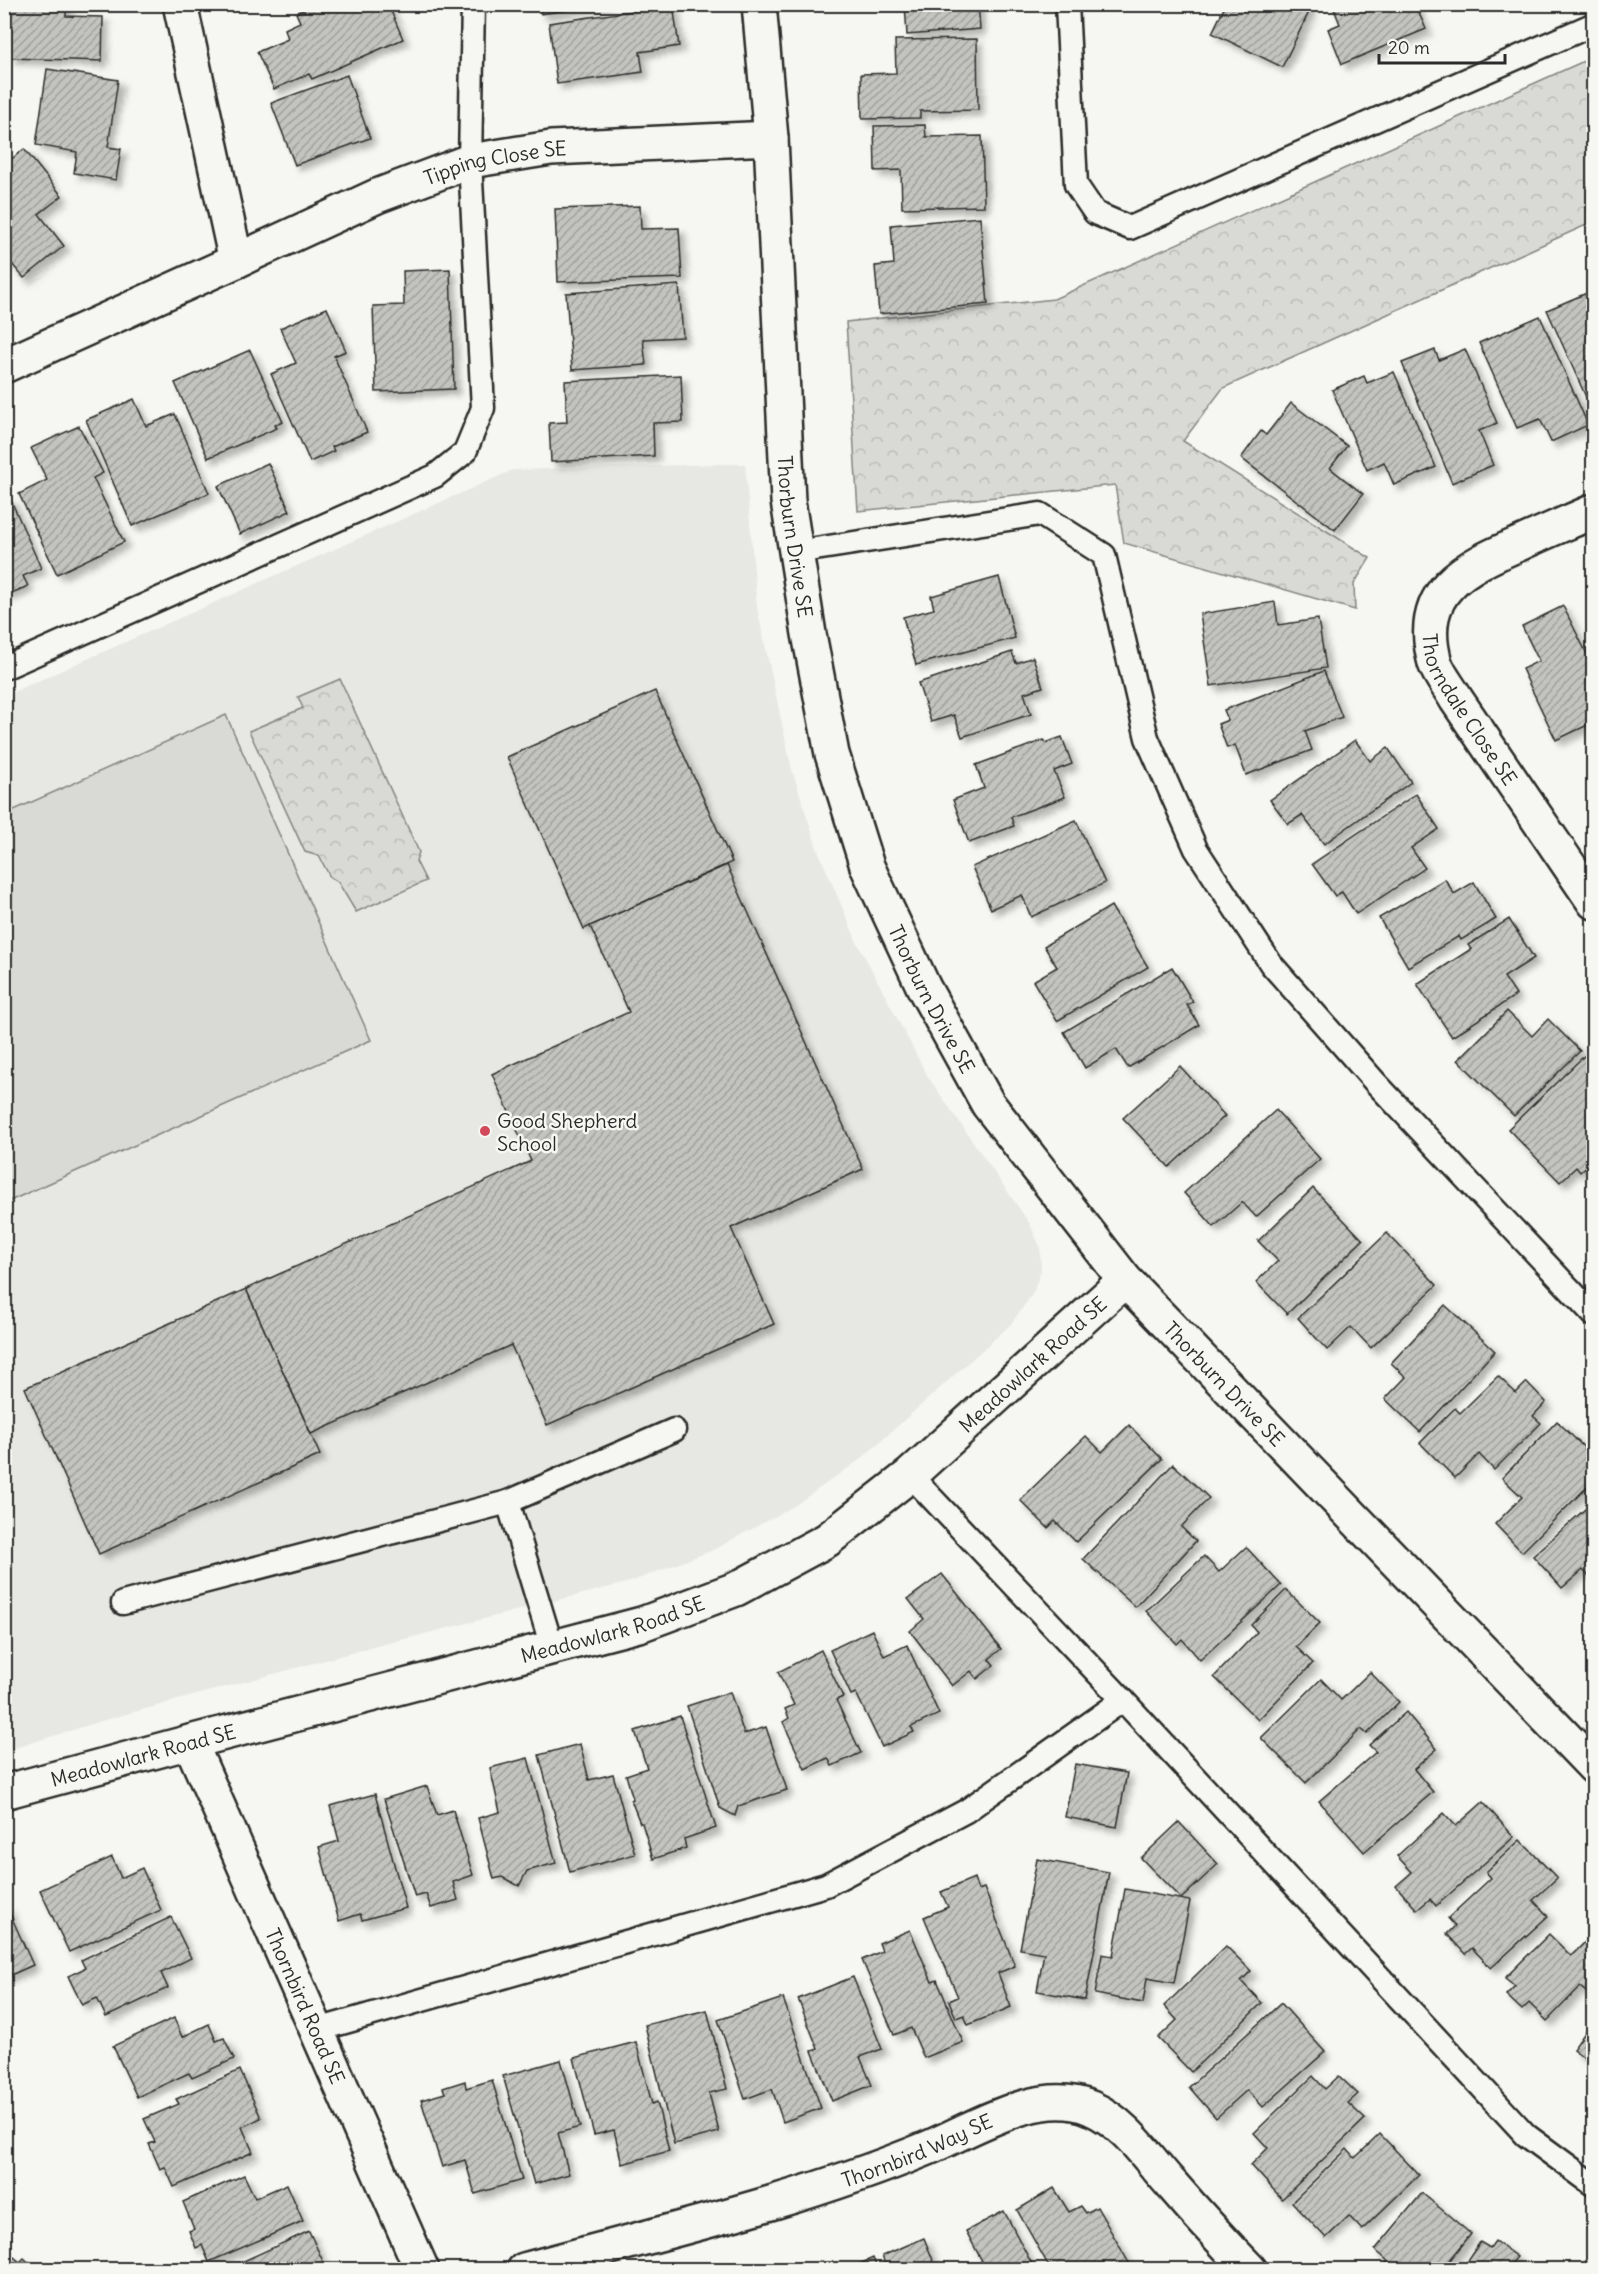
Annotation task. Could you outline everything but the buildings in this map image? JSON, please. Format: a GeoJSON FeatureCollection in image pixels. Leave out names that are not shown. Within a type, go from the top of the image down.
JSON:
{"type":"FeatureCollection","features":[{"type":"Feature","properties":{"kind":"street"},"geometry":{"type":"LineString","coordinates":[[180,4],[236,261]]}},
{"type":"Feature","properties":{"kind":"street","name":"Thorburn Drive SE"},"geometry":{"type":"LineString","coordinates":[[759,4],[771,138],[788,501],[808,634],[832,754],[867,866],[924,988],[988,1104],[1125,1280],[1593,1767]]}},
{"type":"Feature","properties":{"kind":"street","name":"Tipping Close SE"},"geometry":{"type":"LineString","coordinates":[[4,366],[377,196],[470,161],[550,148],[771,138]]}},
{"type":"Feature","properties":{"kind":"street","name":"Thorndale Close SE"},"geometry":{"type":"LineString","coordinates":[[1593,511],[1487,558],[1456,577],[1437,602],[1430,628],[1436,664],[1456,699],[1593,902]]}},
{"type":"Feature","properties":{"kind":"street","name":"Meadowlark Road SE"},"geometry":{"type":"LineString","coordinates":[[4,1792],[642,1624],[736,1588],[826,1540],[910,1475],[1125,1280]]}},
{"type":"Feature","properties":{"kind":"street","name":"Thornbird Road SE"},"geometry":{"type":"LineString","coordinates":[[190,1742],[422,2270]]}},
{"type":"Feature","properties":{"kind":"street","name":"Thornbird Way SE"},"geometry":{"type":"LineString","coordinates":[[524,2270],[826,2187],[1034,2104],[1064,2102],[1090,2108],[1115,2122],[1250,2270]]}},
{"type":"Feature","properties":{"kind":"lane"},"geometry":{"type":"LineString","coordinates":[[4,668],[435,476],[465,452],[483,408],[470,161],[473,4]]}},
{"type":"Feature","properties":{"kind":"lane"},"geometry":{"type":"LineString","coordinates":[[1067,4],[1076,186],[1095,213],[1130,228],[1593,24]]}},
{"type":"Feature","properties":{"kind":"lane"},"geometry":{"type":"LineString","coordinates":[[796,552],[1040,514],[1104,555],[1147,738],[1196,849],[1271,964],[1375,1082],[1593,1315]]}},
{"type":"Feature","properties":{"kind":"lane"},"geometry":{"type":"LineString","coordinates":[[123,1603],[508,1502],[674,1430]]}},
{"type":"Feature","properties":{"kind":"lane"},"geometry":{"type":"LineString","coordinates":[[910,1475],[1124,1700],[1526,2135],[1593,2185]]}},
{"type":"Feature","properties":{"kind":"lane"},"geometry":{"type":"LineString","coordinates":[[508,1502],[552,1647]]}},
{"type":"Feature","properties":{"kind":"lane"},"geometry":{"type":"LineString","coordinates":[[317,2030],[826,1885],[966,1810],[1124,1700]]}},
{"type":"Feature","properties":{"kind":"shaded area","name":"Good Shepherd School"},"geometry":{"type":"Polygon","coordinates":[[[745,464],[757,608],[792,770],[817,848],[856,940],[928,1077],[1030,1224],[1040,1247],[1041,1270],[1033,1293],[1011,1324],[861,1459],[794,1506],[713,1550],[630,1582],[369,1648],[101,1721],[5,1751],[4,696],[513,470],[745,464]]]}},
{"type":"Feature","properties":{"kind":"green space"},"geometry":{"type":"Polygon","coordinates":[[[1593,57],[1593,222],[1223,388],[1183,441],[1370,558],[1354,584],[1355,610],[1124,543],[1115,485],[858,511],[846,322],[1054,299],[1593,57]]]}},
{"type":"Feature","properties":{"kind":"green space"},"geometry":{"type":"Polygon","coordinates":[[[340,679],[419,852],[416,861],[426,881],[356,912],[338,882],[330,877],[319,856],[305,852],[249,731],[303,708],[298,697],[340,679]]]}},
{"type":"Feature","properties":{"kind":"green space"},"geometry":{"type":"Polygon","coordinates":[[[226,715],[371,1040],[5,1203],[5,814],[226,715]]]}},
{"type":"Feature","properties":{"kind":"place","name":"Good Shepherd School"},"geometry":{"type":"Point","coordinates":[485,1131]}}]}
